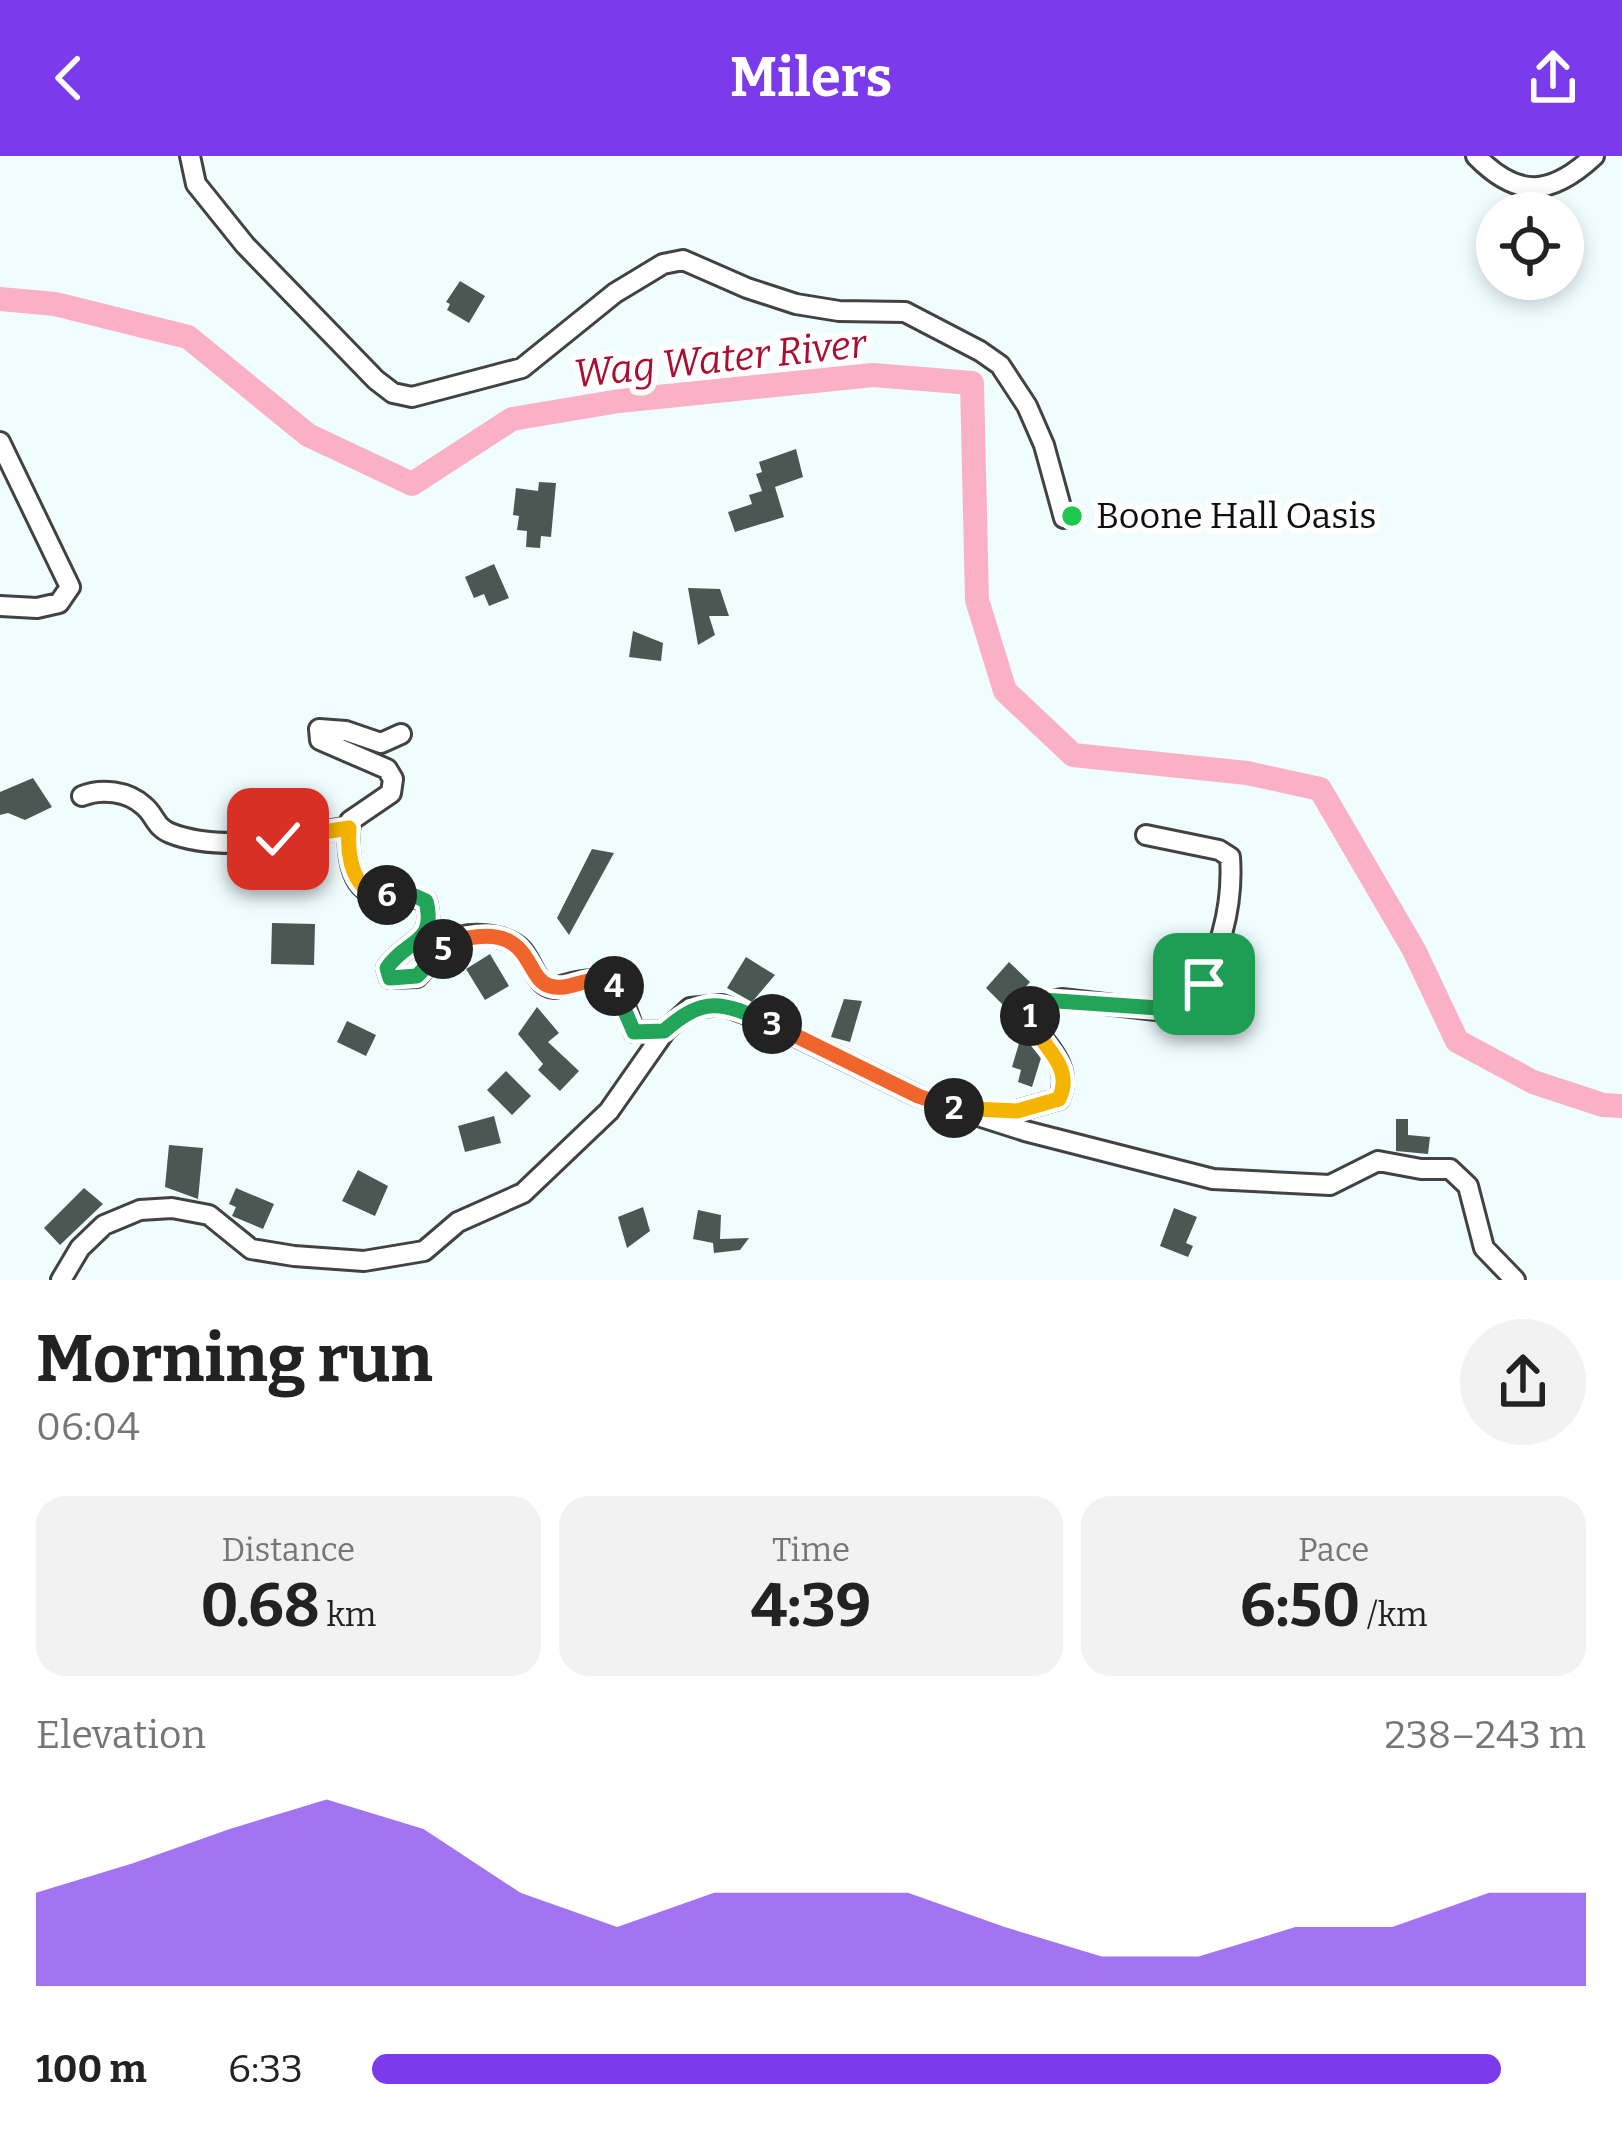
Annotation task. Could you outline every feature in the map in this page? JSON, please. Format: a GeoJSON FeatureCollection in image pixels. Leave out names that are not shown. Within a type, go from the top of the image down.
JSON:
{"type":"FeatureCollection","features":[{"type":"Feature","properties":{"kind":"street"},"geometry":{"type":"LineString","coordinates":[[190,156],[196,184],[244,245],[393,393],[412,397],[522,368],[615,292],[663,264],[683,260],[796,304],[839,311],[905,312],[1000,365],[1027,406],[1044,445],[1064,518]]}},
{"type":"Feature","properties":{"kind":"street"},"geometry":{"type":"LineString","coordinates":[[1476,156],[1506,181],[1526,189],[1551,185],[1594,156]]}},
{"type":"Feature","properties":{"kind":"street"},"geometry":{"type":"LineString","coordinates":[[0,442],[70,586],[59,603],[37,608],[0,606]]}},
{"type":"Feature","properties":{"kind":"street"},"geometry":{"type":"LineString","coordinates":[[401,734],[382,743],[346,730],[319,729],[320,740],[387,770],[393,779],[391,793],[350,821],[348,854],[362,888],[376,895],[415,896],[426,901],[430,920],[424,936],[394,958],[387,968],[390,978],[417,976],[450,940],[482,935],[502,938],[519,947],[546,985],[555,988],[607,980],[616,987],[634,1032],[664,1031]]}},
{"type":"Feature","properties":{"kind":"street"},"geometry":{"type":"LineString","coordinates":[[82,796],[97,789],[120,794],[142,803],[167,832],[193,839],[278,839],[349,828]]}},
{"type":"Feature","properties":{"kind":"street"},"geometry":{"type":"LineString","coordinates":[[973,1111],[1017,1111],[1059,1099],[1063,1071],[1052,1048],[1031,1024],[1033,1005],[1043,1000],[1173,1012],[1196,1004],[1226,932],[1230,857],[1219,850],[1146,835]]}},
{"type":"Feature","properties":{"kind":"street"},"geometry":{"type":"LineString","coordinates":[[61,1280],[80,1248],[104,1225],[140,1210],[172,1208],[209,1215],[251,1249],[294,1256],[364,1261],[424,1251],[458,1222],[524,1193],[609,1111],[664,1031],[690,1008],[722,1005],[803,1037],[918,1096],[1025,1131],[1213,1179],[1330,1185],[1378,1161],[1450,1169],[1468,1186],[1484,1248],[1515,1280]]}},
{"type":"Feature","properties":{"kind":"building"},"geometry":{"type":"Polygon","coordinates":[[[460,281],[485,296],[469,323],[447,310],[450,304],[446,302],[460,281]]]}},
{"type":"Feature","properties":{"kind":"building"},"geometry":{"type":"Polygon","coordinates":[[[796,449],[803,477],[775,487],[784,517],[735,532],[728,512],[752,504],[749,495],[762,491],[756,474],[762,472],[759,462],[796,449]]]}},
{"type":"Feature","properties":{"kind":"building"},"geometry":{"type":"Polygon","coordinates":[[[539,482],[556,483],[551,537],[541,536],[540,548],[526,547],[527,531],[517,530],[519,516],[513,515],[516,488],[538,491],[539,482]]]}},
{"type":"Feature","properties":{"kind":"building"},"geometry":{"type":"Polygon","coordinates":[[[494,564],[509,598],[489,606],[484,594],[474,598],[465,577],[494,564]]]}},
{"type":"Feature","properties":{"kind":"building"},"geometry":{"type":"Polygon","coordinates":[[[688,588],[720,589],[729,616],[709,616],[715,635],[698,645],[688,588]]]}},
{"type":"Feature","properties":{"kind":"building"},"geometry":{"type":"Polygon","coordinates":[[[633,631],[663,643],[661,661],[629,657],[633,631]]]}},
{"type":"Feature","properties":{"kind":"building"},"geometry":{"type":"Polygon","coordinates":[[[33,778],[52,807],[25,820],[0,815],[0,792],[33,778]]]}},
{"type":"Feature","properties":{"kind":"building"},"geometry":{"type":"Polygon","coordinates":[[[592,849],[614,853],[569,935],[557,918],[592,849]]]}},
{"type":"Feature","properties":{"kind":"building"},"geometry":{"type":"Polygon","coordinates":[[[272,923],[315,924],[314,965],[271,964],[272,923]]]}},
{"type":"Feature","properties":{"kind":"building"},"geometry":{"type":"Polygon","coordinates":[[[490,954],[509,986],[485,1000],[466,969],[490,954]]]}},
{"type":"Feature","properties":{"kind":"building"},"geometry":{"type":"Polygon","coordinates":[[[746,957],[775,975],[752,1002],[727,988],[746,957]]]}},
{"type":"Feature","properties":{"kind":"building"},"geometry":{"type":"Polygon","coordinates":[[[1009,962],[1030,982],[1007,1009],[986,988],[1009,962]]]}},
{"type":"Feature","properties":{"kind":"building"},"geometry":{"type":"Polygon","coordinates":[[[844,999],[862,1001],[850,1042],[831,1037],[844,999]]]}},
{"type":"Feature","properties":{"kind":"building"},"geometry":{"type":"Polygon","coordinates":[[[537,1007],[559,1033],[548,1042],[579,1071],[560,1091],[538,1070],[543,1064],[518,1034],[537,1007]]]}},
{"type":"Feature","properties":{"kind":"building"},"geometry":{"type":"Polygon","coordinates":[[[347,1021],[376,1035],[366,1056],[337,1042],[347,1021]]]}},
{"type":"Feature","properties":{"kind":"building"},"geometry":{"type":"Polygon","coordinates":[[[1020,1040],[1028,1042],[1041,1058],[1032,1087],[1018,1082],[1021,1070],[1012,1067],[1020,1040]]]}},
{"type":"Feature","properties":{"kind":"building"},"geometry":{"type":"Polygon","coordinates":[[[506,1071],[531,1096],[512,1115],[487,1090],[506,1071]]]}},
{"type":"Feature","properties":{"kind":"building"},"geometry":{"type":"Polygon","coordinates":[[[494,1116],[501,1143],[465,1152],[458,1126],[494,1116]]]}},
{"type":"Feature","properties":{"kind":"building"},"geometry":{"type":"Polygon","coordinates":[[[1396,1119],[1408,1119],[1408,1135],[1430,1137],[1428,1154],[1396,1151],[1396,1119]]]}},
{"type":"Feature","properties":{"kind":"building"},"geometry":{"type":"Polygon","coordinates":[[[169,1145],[203,1148],[198,1199],[165,1187],[169,1145]]]}},
{"type":"Feature","properties":{"kind":"building"},"geometry":{"type":"Polygon","coordinates":[[[358,1170],[388,1186],[375,1216],[342,1201],[358,1170]]]}},
{"type":"Feature","properties":{"kind":"building"},"geometry":{"type":"Polygon","coordinates":[[[84,1188],[103,1204],[60,1245],[44,1228],[84,1188]]]}},
{"type":"Feature","properties":{"kind":"building"},"geometry":{"type":"Polygon","coordinates":[[[236,1188],[274,1204],[263,1229],[232,1216],[236,1207],[229,1204],[236,1188]]]}},
{"type":"Feature","properties":{"kind":"building"},"geometry":{"type":"Polygon","coordinates":[[[643,1207],[650,1231],[627,1248],[618,1217],[643,1207]]]}},
{"type":"Feature","properties":{"kind":"building"},"geometry":{"type":"Polygon","coordinates":[[[1174,1208],[1197,1217],[1186,1243],[1193,1246],[1188,1257],[1160,1246],[1174,1208]]]}},
{"type":"Feature","properties":{"kind":"building"},"geometry":{"type":"Polygon","coordinates":[[[698,1210],[721,1215],[720,1239],[749,1238],[740,1250],[714,1253],[713,1243],[693,1239],[698,1210]]]}},
{"type":"Feature","properties":{"kind":"waterway","name":"Wag Water River"},"geometry":{"type":"LineString","coordinates":[[0,299],[55,304],[188,337],[308,435],[412,484],[512,419],[619,401],[873,375],[972,383],[977,600],[1005,691],[1073,755],[1247,773],[1320,789],[1414,950],[1457,1041],[1533,1082],[1603,1105],[1622,1106]]}},
{"type":"Feature","properties":{"kind":"place","name":"Boone Hall Oasis"},"geometry":{"type":"Point","coordinates":[1072,516]}},
{"type":"Feature","properties":{"kind":"route"},"geometry":{"type":"LineString","coordinates":[[278,839],[349,828],[348,854],[362,888],[376,895],[415,896],[426,901],[430,920],[424,936],[394,958],[387,968],[390,978],[417,976],[450,940],[482,935],[502,938],[519,947],[546,985],[555,988],[607,980],[616,987],[634,1032],[664,1031],[690,1008],[722,1005],[803,1037],[918,1096],[953,1108],[1017,1111],[1059,1099],[1063,1071],[1052,1048],[1031,1024],[1033,1005],[1043,1000],[1173,1012],[1196,1004],[1204,984]]}}]}
